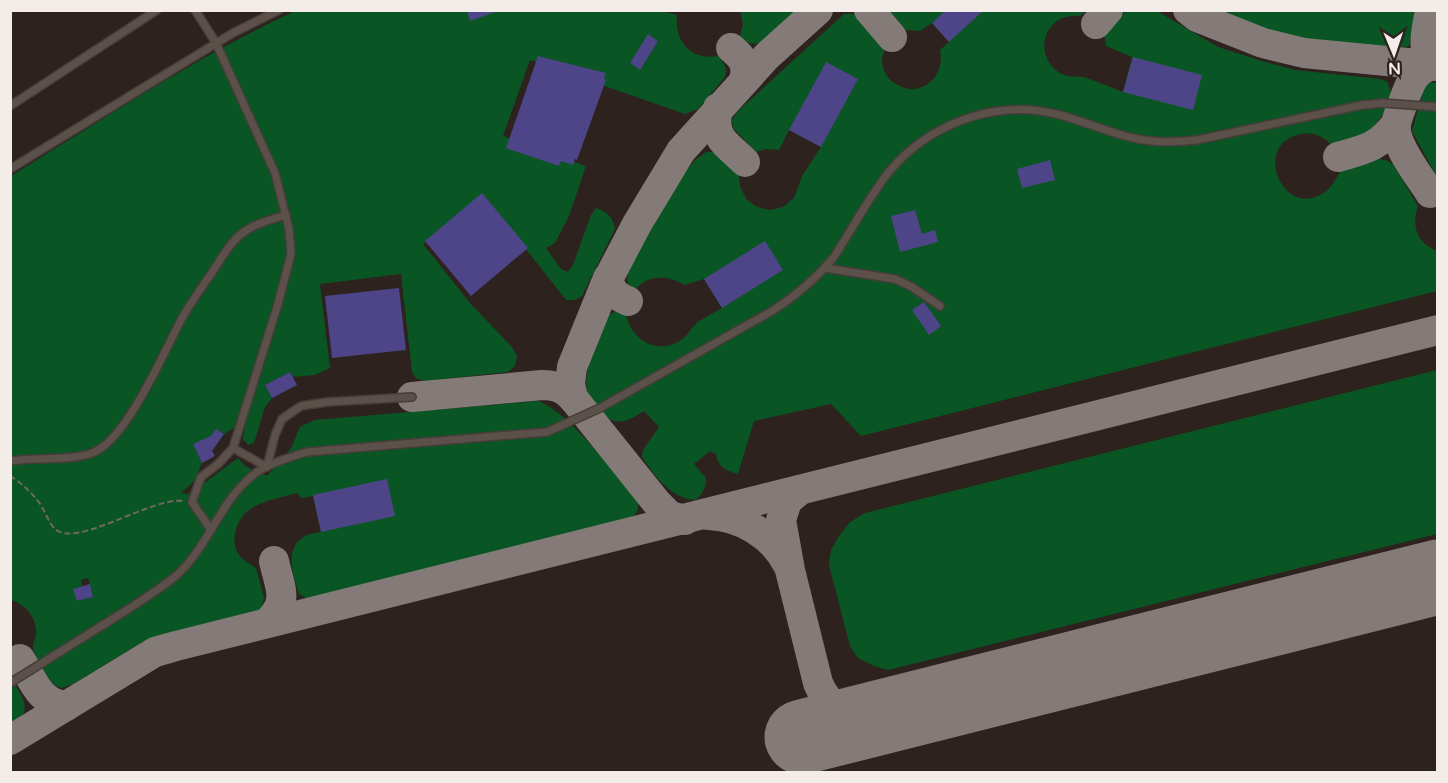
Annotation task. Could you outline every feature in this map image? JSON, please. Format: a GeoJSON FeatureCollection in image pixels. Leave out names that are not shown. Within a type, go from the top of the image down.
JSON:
{"type":"FeatureCollection","features":[{"type":"Feature","properties":{"kind":"lane"},"geometry":{"type":"LineString","coordinates":[[10,106],[157,10]]}},
{"type":"Feature","properties":{"kind":"lane"},"geometry":{"type":"LineString","coordinates":[[195,10],[216,43],[275,173],[289,230],[291,254],[278,304],[233,448],[201,477],[192,502],[211,530]]}},
{"type":"Feature","properties":{"kind":"lane"},"geometry":{"type":"LineString","coordinates":[[10,169],[232,33],[279,10]]}},
{"type":"Feature","properties":{"kind":"lane"},"geometry":{"type":"LineString","coordinates":[[10,683],[140,602],[174,578],[200,548],[241,487],[260,470],[307,452],[547,432],[600,408],[772,311],[796,296],[825,268],[888,173],[905,155],[924,139],[957,121],[999,111],[1028,110],[1056,114],[1130,137],[1174,142],[1197,140],[1362,105],[1383,103],[1437,107]]}},
{"type":"Feature","properties":{"kind":"lane"},"geometry":{"type":"LineString","coordinates":[[10,461],[74,456],[92,453],[104,447],[118,433],[133,410],[182,319],[223,255],[239,235],[257,225],[286,215]]}},
{"type":"Feature","properties":{"kind":"lane"},"geometry":{"type":"LineString","coordinates":[[825,268],[895,279],[912,287],[940,306]]}},
{"type":"Feature","properties":{"kind":"lane"},"geometry":{"type":"LineString","coordinates":[[267,467],[275,435],[282,419],[301,406],[327,402],[412,397]]}},
{"type":"Feature","properties":{"kind":"lane"},"geometry":{"type":"LineString","coordinates":[[233,448],[267,467]]}},
{"type":"Feature","properties":{"kind":"path"},"geometry":{"type":"LineString","coordinates":[[10,476],[21,483],[40,504],[55,529],[67,534],[113,523],[143,508],[175,500],[192,502]]}},
{"type":"Feature","properties":{"kind":"green space"},"geometry":{"type":"Polygon","coordinates":[[[740,10],[799,11],[761,43],[752,44],[740,36],[743,24],[740,10]]]}},
{"type":"Feature","properties":{"kind":"green space"},"geometry":{"type":"Polygon","coordinates":[[[295,11],[661,11],[677,15],[678,33],[686,47],[700,55],[718,56],[725,66],[726,74],[698,109],[685,114],[530,60],[503,136],[586,166],[569,216],[555,243],[546,248],[561,269],[568,272],[596,208],[609,215],[615,229],[582,296],[574,300],[566,300],[484,196],[423,244],[470,303],[512,347],[517,356],[515,366],[508,372],[424,381],[416,378],[412,372],[401,274],[320,284],[330,368],[315,375],[293,377],[290,372],[265,385],[272,398],[265,407],[254,443],[248,445],[243,439],[246,420],[224,434],[216,429],[208,441],[193,444],[202,463],[195,480],[181,493],[189,494],[238,458],[245,466],[267,476],[291,448],[300,427],[314,420],[538,401],[551,408],[578,431],[638,502],[638,508],[635,514],[627,519],[318,598],[306,598],[299,594],[293,572],[292,557],[296,543],[302,538],[321,532],[313,496],[301,498],[297,493],[274,499],[257,505],[243,516],[236,528],[234,541],[238,553],[256,568],[264,597],[262,607],[255,613],[158,637],[134,647],[73,684],[60,688],[49,679],[33,649],[36,629],[33,618],[22,605],[11,600],[11,176],[150,89],[295,11]],[[648,35],[630,63],[640,69],[658,41],[648,35]],[[88,578],[81,580],[82,586],[74,589],[77,601],[93,597],[88,578]]]}},
{"type":"Feature","properties":{"kind":"green space"},"geometry":{"type":"Polygon","coordinates":[[[889,11],[1086,11],[1080,16],[1070,16],[1054,23],[1045,37],[1046,56],[1053,67],[1064,75],[1083,77],[1123,92],[1132,57],[1106,46],[1104,34],[1126,11],[1157,11],[1218,47],[1295,70],[1381,79],[1387,82],[1393,96],[1383,115],[1371,130],[1355,140],[1334,148],[1328,141],[1312,134],[1302,134],[1286,140],[1278,151],[1275,164],[1278,177],[1286,189],[1296,197],[1310,198],[1328,190],[1342,170],[1368,164],[1378,159],[1393,164],[1418,206],[1415,220],[1420,239],[1437,251],[1437,291],[861,436],[831,404],[754,421],[738,474],[723,467],[718,462],[716,454],[710,451],[694,464],[706,478],[702,493],[696,500],[679,496],[658,479],[642,457],[643,450],[659,427],[644,411],[629,420],[613,421],[592,403],[588,396],[586,386],[589,365],[607,315],[615,312],[626,314],[628,323],[638,337],[652,345],[669,346],[681,340],[698,322],[722,308],[704,279],[684,285],[671,279],[659,278],[647,281],[635,289],[628,284],[627,277],[631,265],[676,185],[695,160],[706,152],[715,152],[739,175],[740,187],[747,200],[757,207],[770,210],[783,207],[794,198],[802,176],[821,147],[789,130],[779,150],[766,149],[756,152],[733,128],[732,120],[738,111],[844,14],[858,16],[883,45],[882,65],[892,82],[914,89],[930,83],[939,69],[940,50],[949,42],[932,23],[920,31],[906,30],[889,11]]]}},
{"type":"Feature","properties":{"kind":"green space"},"geometry":{"type":"Polygon","coordinates":[[[1217,11],[1416,11],[1409,46],[1384,48],[1279,34],[1217,11]]]}},
{"type":"Feature","properties":{"kind":"green space"},"geometry":{"type":"Polygon","coordinates":[[[1426,82],[1437,83],[1437,177],[1412,131],[1426,82]]]}},
{"type":"Feature","properties":{"kind":"green space"},"geometry":{"type":"Polygon","coordinates":[[[1437,370],[1437,534],[888,670],[858,658],[850,646],[829,565],[831,550],[839,536],[850,522],[865,513],[1437,370]]]}},
{"type":"Feature","properties":{"kind":"green space"},"geometry":{"type":"Polygon","coordinates":[[[10,676],[22,698],[25,709],[23,715],[11,728],[10,676]]]}},
{"type":"Feature","properties":{"kind":"building"},"geometry":{"type":"Polygon","coordinates":[[[467,10],[494,10],[495,12],[470,21],[467,10]]]}},
{"type":"Feature","properties":{"kind":"building"},"geometry":{"type":"Polygon","coordinates":[[[946,10],[984,10],[949,42],[932,23],[946,10]]]}},
{"type":"Feature","properties":{"kind":"building"},"geometry":{"type":"Polygon","coordinates":[[[648,34],[658,41],[640,70],[630,63],[648,34]]]}},
{"type":"Feature","properties":{"kind":"building"},"geometry":{"type":"Polygon","coordinates":[[[538,56],[606,73],[604,79],[606,80],[577,160],[575,159],[573,165],[561,161],[559,166],[506,148],[538,56]]]}},
{"type":"Feature","properties":{"kind":"building"},"geometry":{"type":"Polygon","coordinates":[[[1133,57],[1202,75],[1193,110],[1123,92],[1133,57]]]}},
{"type":"Feature","properties":{"kind":"building"},"geometry":{"type":"Polygon","coordinates":[[[826,62],[858,79],[821,147],[789,130],[826,62]]]}},
{"type":"Feature","properties":{"kind":"building"},"geometry":{"type":"Polygon","coordinates":[[[1050,160],[1055,180],[1022,188],[1017,169],[1050,160]]]}},
{"type":"Feature","properties":{"kind":"building"},"geometry":{"type":"Polygon","coordinates":[[[482,193],[528,248],[471,296],[425,241],[482,193]]]}},
{"type":"Feature","properties":{"kind":"building"},"geometry":{"type":"Polygon","coordinates":[[[915,210],[922,234],[935,230],[938,242],[900,252],[891,216],[915,210]]]}},
{"type":"Feature","properties":{"kind":"building"},"geometry":{"type":"Polygon","coordinates":[[[765,241],[783,270],[722,308],[704,279],[765,241]]]}},
{"type":"Feature","properties":{"kind":"building"},"geometry":{"type":"Polygon","coordinates":[[[399,288],[406,350],[332,358],[325,296],[399,288]]]}},
{"type":"Feature","properties":{"kind":"building"},"geometry":{"type":"Polygon","coordinates":[[[924,302],[941,326],[929,335],[912,310],[924,302]]]}},
{"type":"Feature","properties":{"kind":"building"},"geometry":{"type":"Polygon","coordinates":[[[290,372],[297,385],[272,398],[265,385],[290,372]]]}},
{"type":"Feature","properties":{"kind":"building"},"geometry":{"type":"Polygon","coordinates":[[[216,429],[224,434],[212,451],[215,456],[202,463],[193,444],[211,436],[216,429]]]}},
{"type":"Feature","properties":{"kind":"building"},"geometry":{"type":"Polygon","coordinates":[[[387,479],[395,516],[321,532],[313,495],[387,479]]]}},
{"type":"Feature","properties":{"kind":"building"},"geometry":{"type":"Polygon","coordinates":[[[90,584],[93,597],[77,601],[73,589],[90,584]]]}},
{"type":"Feature","properties":{"kind":"taxiway"},"geometry":{"type":"LineString","coordinates":[[573,398],[570,384],[572,367],[606,283],[637,224],[681,151],[767,56],[818,10]]}},
{"type":"Feature","properties":{"kind":"taxiway"},"geometry":{"type":"LineString","coordinates":[[869,10],[892,37]]}},
{"type":"Feature","properties":{"kind":"taxiway"},"geometry":{"type":"LineString","coordinates":[[1096,24],[1108,10]]}},
{"type":"Feature","properties":{"kind":"taxiway"},"geometry":{"type":"LineString","coordinates":[[1188,10],[1197,17],[1263,43],[1304,53],[1438,66]]}},
{"type":"Feature","properties":{"kind":"taxiway"},"geometry":{"type":"LineString","coordinates":[[1430,10],[1425,41],[1428,54],[1438,66]]}},
{"type":"Feature","properties":{"kind":"taxiway"},"geometry":{"type":"LineString","coordinates":[[731,48],[744,62],[744,80]]}},
{"type":"Feature","properties":{"kind":"taxiway"},"geometry":{"type":"LineString","coordinates":[[1429,66],[1413,78],[1396,124],[1396,132],[1403,150],[1430,193]]}},
{"type":"Feature","properties":{"kind":"taxiway"},"geometry":{"type":"LineString","coordinates":[[718,108],[716,118],[718,133],[745,162]]}},
{"type":"Feature","properties":{"kind":"taxiway"},"geometry":{"type":"LineString","coordinates":[[1338,157],[1377,143],[1396,124]]}},
{"type":"Feature","properties":{"kind":"taxiway"},"geometry":{"type":"LineString","coordinates":[[608,278],[615,293],[628,301]]}},
{"type":"Feature","properties":{"kind":"taxiway"},"geometry":{"type":"LineString","coordinates":[[10,740],[155,652],[1438,330]]}},
{"type":"Feature","properties":{"kind":"taxiway"},"geometry":{"type":"LineString","coordinates":[[412,397],[542,385],[559,388],[573,398],[657,503],[670,516],[685,520]]}},
{"type":"Feature","properties":{"kind":"taxiway"},"geometry":{"type":"LineString","coordinates":[[800,490],[787,501],[781,520],[790,570],[818,683],[830,703],[862,722]]}},
{"type":"Feature","properties":{"kind":"taxiway"},"geometry":{"type":"LineString","coordinates":[[708,515],[732,519],[755,529],[774,545],[788,565]]}},
{"type":"Feature","properties":{"kind":"taxiway"},"geometry":{"type":"LineString","coordinates":[[267,623],[279,608],[281,601],[274,561]]}},
{"type":"Feature","properties":{"kind":"taxiway"},"geometry":{"type":"LineString","coordinates":[[20,659],[43,695],[57,704],[66,706]]}},
{"type":"Feature","properties":{"kind":"runway"},"geometry":{"type":"LineString","coordinates":[[802,737],[1438,577]]}}]}
